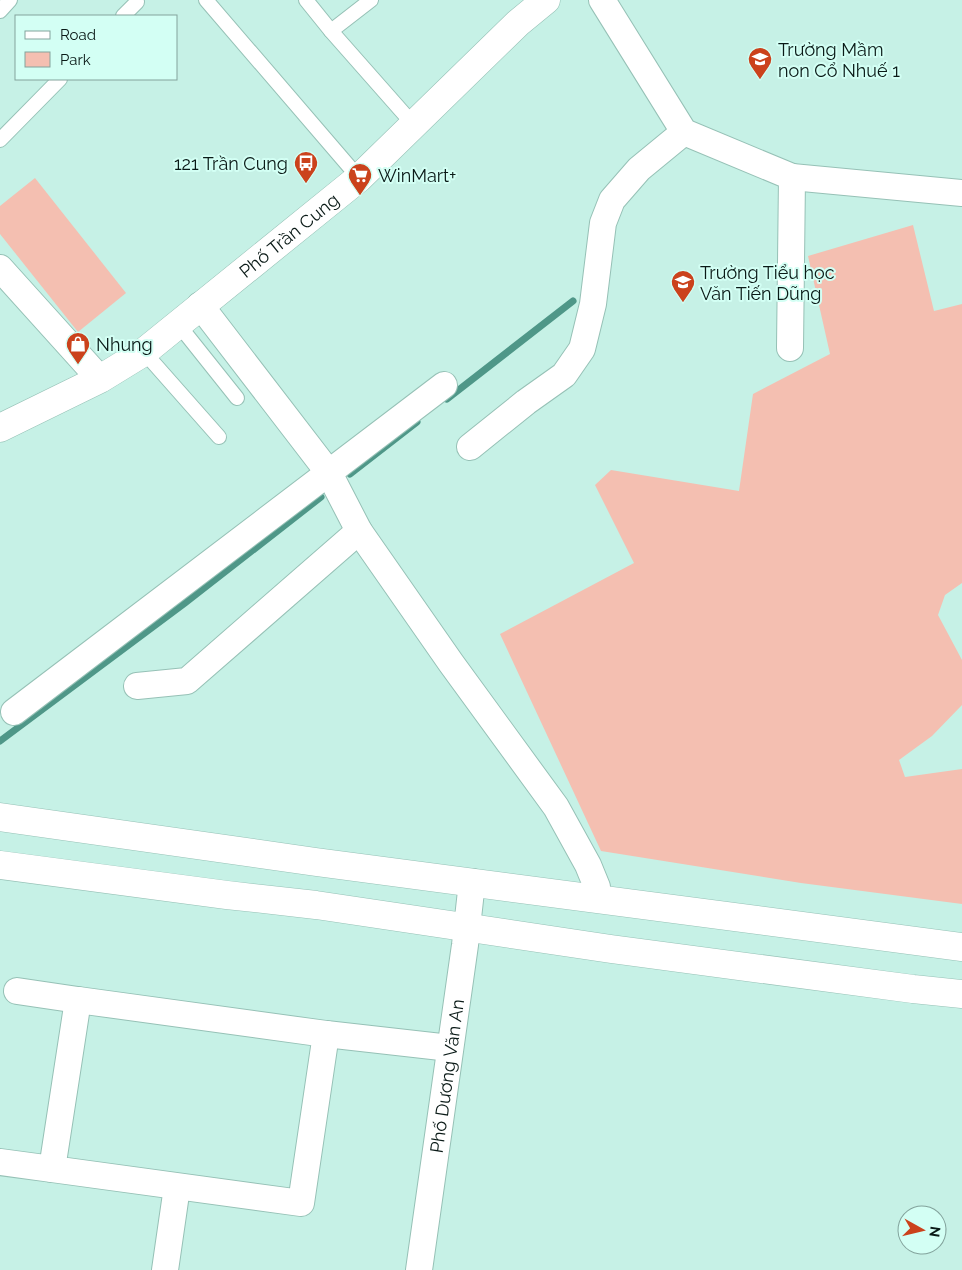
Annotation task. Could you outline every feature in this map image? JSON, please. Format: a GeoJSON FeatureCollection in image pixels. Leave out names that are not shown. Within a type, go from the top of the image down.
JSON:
{"type":"FeatureCollection","features":[{"type":"Feature","properties":{"kind":"street","name":"Phố Trần Cung"},"geometry":{"type":"LineString","coordinates":[[0,428],[100,379],[144,352],[359,178],[518,23],[546,0]]}},
{"type":"Feature","properties":{"kind":"street"},"geometry":{"type":"LineString","coordinates":[[602,0],[684,132],[792,177],[962,193]]}},
{"type":"Feature","properties":{"kind":"street"},"geometry":{"type":"LineString","coordinates":[[470,448],[526,402],[564,375],[582,349],[593,304],[603,223],[612,200],[639,168],[684,132]]}},
{"type":"Feature","properties":{"kind":"street"},"geometry":{"type":"LineString","coordinates":[[790,348],[792,177]]}},
{"type":"Feature","properties":{"kind":"street"},"geometry":{"type":"LineString","coordinates":[[0,268],[100,379]]}},
{"type":"Feature","properties":{"kind":"street"},"geometry":{"type":"LineString","coordinates":[[200,305],[329,473],[359,531],[451,664],[556,807],[588,865],[597,887]]}},
{"type":"Feature","properties":{"kind":"street"},"geometry":{"type":"LineString","coordinates":[[14,712],[444,385]]}},
{"type":"Feature","properties":{"kind":"street"},"geometry":{"type":"LineString","coordinates":[[137,686],[187,681],[359,531]]}},
{"type":"Feature","properties":{"kind":"street"},"geometry":{"type":"LineString","coordinates":[[0,817],[316,862],[962,947]]}},
{"type":"Feature","properties":{"kind":"street"},"geometry":{"type":"LineString","coordinates":[[0,865],[316,905],[650,954],[962,994]]}},
{"type":"Feature","properties":{"kind":"street","name":"Phố Dương Văn An"},"geometry":{"type":"LineString","coordinates":[[418,1270],[472,882]]}},
{"type":"Feature","properties":{"kind":"street"},"geometry":{"type":"LineString","coordinates":[[17,990],[326,1034],[450,1048]]}},
{"type":"Feature","properties":{"kind":"street"},"geometry":{"type":"LineString","coordinates":[[52,1169],[78,1000]]}},
{"type":"Feature","properties":{"kind":"street"},"geometry":{"type":"LineString","coordinates":[[0,1162],[301,1203],[326,1034]]}},
{"type":"Feature","properties":{"kind":"street"},"geometry":{"type":"LineString","coordinates":[[165,1270],[177,1187]]}},
{"type":"Feature","properties":{"kind":"lane"},"geometry":{"type":"LineString","coordinates":[[0,11],[10,0]]}},
{"type":"Feature","properties":{"kind":"lane"},"geometry":{"type":"LineString","coordinates":[[206,0],[359,178]]}},
{"type":"Feature","properties":{"kind":"lane"},"geometry":{"type":"LineString","coordinates":[[306,0],[413,124]]}},
{"type":"Feature","properties":{"kind":"lane"},"geometry":{"type":"LineString","coordinates":[[331,31],[371,0]]}},
{"type":"Feature","properties":{"kind":"lane"},"geometry":{"type":"LineString","coordinates":[[124,15],[137,2]]}},
{"type":"Feature","properties":{"kind":"lane"},"geometry":{"type":"LineString","coordinates":[[0,140],[59,80]]}},
{"type":"Feature","properties":{"kind":"lane"},"geometry":{"type":"LineString","coordinates":[[178,324],[237,398]]}},
{"type":"Feature","properties":{"kind":"lane"},"geometry":{"type":"LineString","coordinates":[[144,352],[219,437]]}},
{"type":"Feature","properties":{"kind":"green space"},"geometry":{"type":"Polygon","coordinates":[[[35,178],[126,293],[78,332],[0,234],[0,206],[35,178]]]}},
{"type":"Feature","properties":{"kind":"green space"},"geometry":{"type":"Polygon","coordinates":[[[913,225],[934,311],[962,304],[962,583],[945,595],[938,615],[962,660],[962,705],[932,736],[899,760],[905,777],[962,769],[962,904],[801,883],[601,851],[500,634],[634,563],[595,485],[611,470],[739,491],[753,394],[830,354],[808,256],[913,225]]]}},
{"type":"Feature","properties":{"kind":"waterway"},"geometry":{"type":"LineString","coordinates":[[447,399],[573,301]]}},
{"type":"Feature","properties":{"kind":"waterway"},"geometry":{"type":"LineString","coordinates":[[350,474],[417,422]]}},
{"type":"Feature","properties":{"kind":"waterway"},"geometry":{"type":"LineString","coordinates":[[0,741],[185,603],[321,497]]}},
{"type":"Feature","properties":{"kind":"place","name":"Trường Mầm non Cổ Nhuế 1"},"geometry":{"type":"Point","coordinates":[760,80]}},
{"type":"Feature","properties":{"kind":"place","name":"121 Trần Cung"},"geometry":{"type":"Point","coordinates":[306,184]}},
{"type":"Feature","properties":{"kind":"place","name":"WinMart+"},"geometry":{"type":"Point","coordinates":[360,196]}},
{"type":"Feature","properties":{"kind":"place","name":"Trường Tiểu học Văn Tiến Dũng"},"geometry":{"type":"Point","coordinates":[683,303]}},
{"type":"Feature","properties":{"kind":"place","name":"Nhung"},"geometry":{"type":"Point","coordinates":[78,365]}}]}
